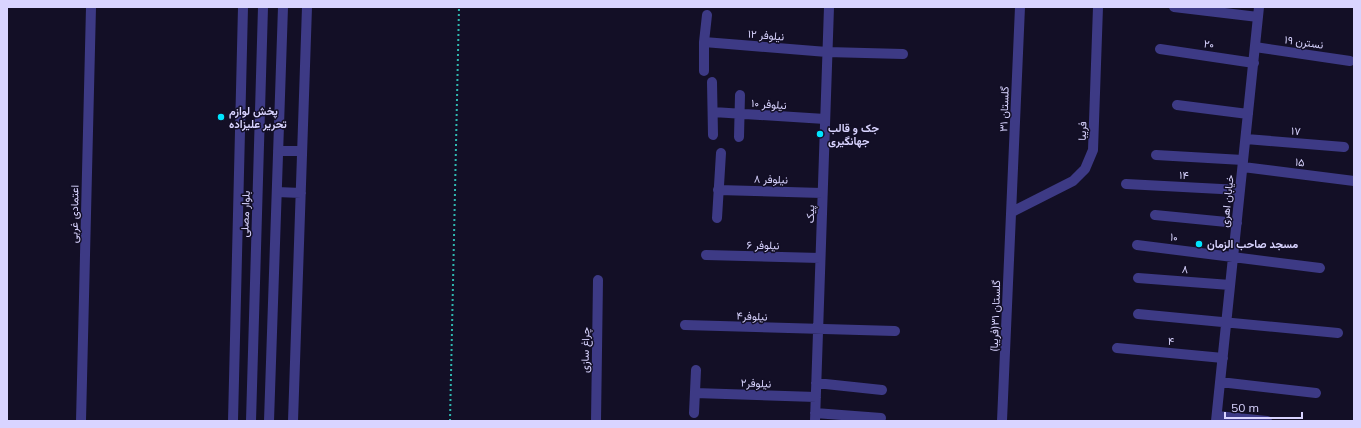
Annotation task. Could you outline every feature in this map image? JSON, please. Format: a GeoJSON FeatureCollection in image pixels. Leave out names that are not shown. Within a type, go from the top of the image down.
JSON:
{"type":"FeatureCollection","features":[{"type":"Feature","properties":{"kind":"street","name":"اعتمادی غربی"},"geometry":{"type":"LineString","coordinates":[[81,421],[91,7]]}},
{"type":"Feature","properties":{"kind":"street","name":"بلوار مصلی"},"geometry":{"type":"LineString","coordinates":[[233,421],[243,7]]}},
{"type":"Feature","properties":{"kind":"street","name":"بلوار مصلی"},"geometry":{"type":"LineString","coordinates":[[251,421],[263,7]]}},
{"type":"Feature","properties":{"kind":"street"},"geometry":{"type":"LineString","coordinates":[[269,421],[283,7]]}},
{"type":"Feature","properties":{"kind":"street"},"geometry":{"type":"LineString","coordinates":[[293,421],[307,7]]}},
{"type":"Feature","properties":{"kind":"street","name":"پیک"},"geometry":{"type":"LineString","coordinates":[[815,417],[829,7]]}},
{"type":"Feature","properties":{"kind":"street","name":"گلستان ۳۱"},"geometry":{"type":"LineString","coordinates":[[1012,212],[1020,7]]}},
{"type":"Feature","properties":{"kind":"street","name":"فریبا"},"geometry":{"type":"LineString","coordinates":[[1012,212],[1073,182],[1085,169],[1093,150],[1098,7]]}},
{"type":"Feature","properties":{"kind":"street"},"geometry":{"type":"LineString","coordinates":[[1174,7],[1259,12]]}},
{"type":"Feature","properties":{"kind":"street","name":"خیابان اهری"},"geometry":{"type":"LineString","coordinates":[[1216,419],[1259,12]]}},
{"type":"Feature","properties":{"kind":"street"},"geometry":{"type":"LineString","coordinates":[[704,71],[704,42],[707,15]]}},
{"type":"Feature","properties":{"kind":"street","name":"نیلوفر ۱۲"},"geometry":{"type":"LineString","coordinates":[[704,42],[827,52],[903,54]]}},
{"type":"Feature","properties":{"kind":"street","name":"نسترن ۱۹"},"geometry":{"type":"LineString","coordinates":[[1255,47],[1350,61]]}},
{"type":"Feature","properties":{"kind":"street","name":"۲۰"},"geometry":{"type":"LineString","coordinates":[[1160,49],[1254,62]]}},
{"type":"Feature","properties":{"kind":"street"},"geometry":{"type":"LineString","coordinates":[[712,82],[713,135]]}},
{"type":"Feature","properties":{"kind":"street"},"geometry":{"type":"LineString","coordinates":[[739,137],[740,95]]}},
{"type":"Feature","properties":{"kind":"street"},"geometry":{"type":"LineString","coordinates":[[1177,105],[1248,114]]}},
{"type":"Feature","properties":{"kind":"street","name":"نیلوفر ۱۰"},"geometry":{"type":"LineString","coordinates":[[712,112],[825,120]]}},
{"type":"Feature","properties":{"kind":"street","name":"۱۷"},"geometry":{"type":"LineString","coordinates":[[1246,139],[1344,146]]}},
{"type":"Feature","properties":{"kind":"street"},"geometry":{"type":"LineString","coordinates":[[278,151],[302,151]]}},
{"type":"Feature","properties":{"kind":"street"},"geometry":{"type":"LineString","coordinates":[[717,218],[721,153]]}},
{"type":"Feature","properties":{"kind":"street","name":"۱۵"},"geometry":{"type":"LineString","coordinates":[[1156,155],[1243,164],[1354,181]]}},
{"type":"Feature","properties":{"kind":"street","name":"۱۴"},"geometry":{"type":"LineString","coordinates":[[1126,184],[1240,190]]}},
{"type":"Feature","properties":{"kind":"street","name":"نیلوفر ۸"},"geometry":{"type":"LineString","coordinates":[[718,190],[822,193]]}},
{"type":"Feature","properties":{"kind":"street"},"geometry":{"type":"LineString","coordinates":[[277,192],[301,193]]}},
{"type":"Feature","properties":{"kind":"street","name":"گلستان ۳۱(فریبا)"},"geometry":{"type":"LineString","coordinates":[[1002,421],[1012,212]]}},
{"type":"Feature","properties":{"kind":"street"},"geometry":{"type":"LineString","coordinates":[[1155,215],[1237,222]]}},
{"type":"Feature","properties":{"kind":"street","name":"۱۰"},"geometry":{"type":"LineString","coordinates":[[1136,245],[1320,268]]}},
{"type":"Feature","properties":{"kind":"street","name":"نیلوفر ۶"},"geometry":{"type":"LineString","coordinates":[[706,255],[820,258]]}},
{"type":"Feature","properties":{"kind":"street","name":"۸"},"geometry":{"type":"LineString","coordinates":[[1138,278],[1230,285]]}},
{"type":"Feature","properties":{"kind":"street","name":"چراغ سازی"},"geometry":{"type":"LineString","coordinates":[[596,421],[598,280]]}},
{"type":"Feature","properties":{"kind":"street"},"geometry":{"type":"LineString","coordinates":[[1138,314],[1338,333]]}},
{"type":"Feature","properties":{"kind":"street","name":"نیلوفر۴"},"geometry":{"type":"LineString","coordinates":[[685,325],[895,331]]}},
{"type":"Feature","properties":{"kind":"street","name":"۴"},"geometry":{"type":"LineString","coordinates":[[1117,348],[1223,358]]}},
{"type":"Feature","properties":{"kind":"street"},"geometry":{"type":"LineString","coordinates":[[694,413],[696,370]]}},
{"type":"Feature","properties":{"kind":"street"},"geometry":{"type":"LineString","coordinates":[[1220,382],[1316,393]]}},
{"type":"Feature","properties":{"kind":"street"},"geometry":{"type":"LineString","coordinates":[[816,383],[882,390]]}},
{"type":"Feature","properties":{"kind":"street","name":"نیلوفر۲"},"geometry":{"type":"LineString","coordinates":[[695,392],[816,397]]}},
{"type":"Feature","properties":{"kind":"street"},"geometry":{"type":"LineString","coordinates":[[815,417],[881,418]]}},
{"type":"Feature","properties":{"kind":"street"},"geometry":{"type":"LineString","coordinates":[[1216,419],[1267,421]]}},
{"type":"Feature","properties":{"kind":"path"},"geometry":{"type":"LineString","coordinates":[[450,421],[459,7]]}},
{"type":"Feature","properties":{"kind":"place","name":"پخش لوازم تحریر علیزاده"},"geometry":{"type":"Point","coordinates":[221,117]}},
{"type":"Feature","properties":{"kind":"place","name":"جک و قالب جهانگیری"},"geometry":{"type":"Point","coordinates":[820,134]}},
{"type":"Feature","properties":{"kind":"place","name":"مسجد صاحب الزمان"},"geometry":{"type":"Point","coordinates":[1199,244]}}]}
